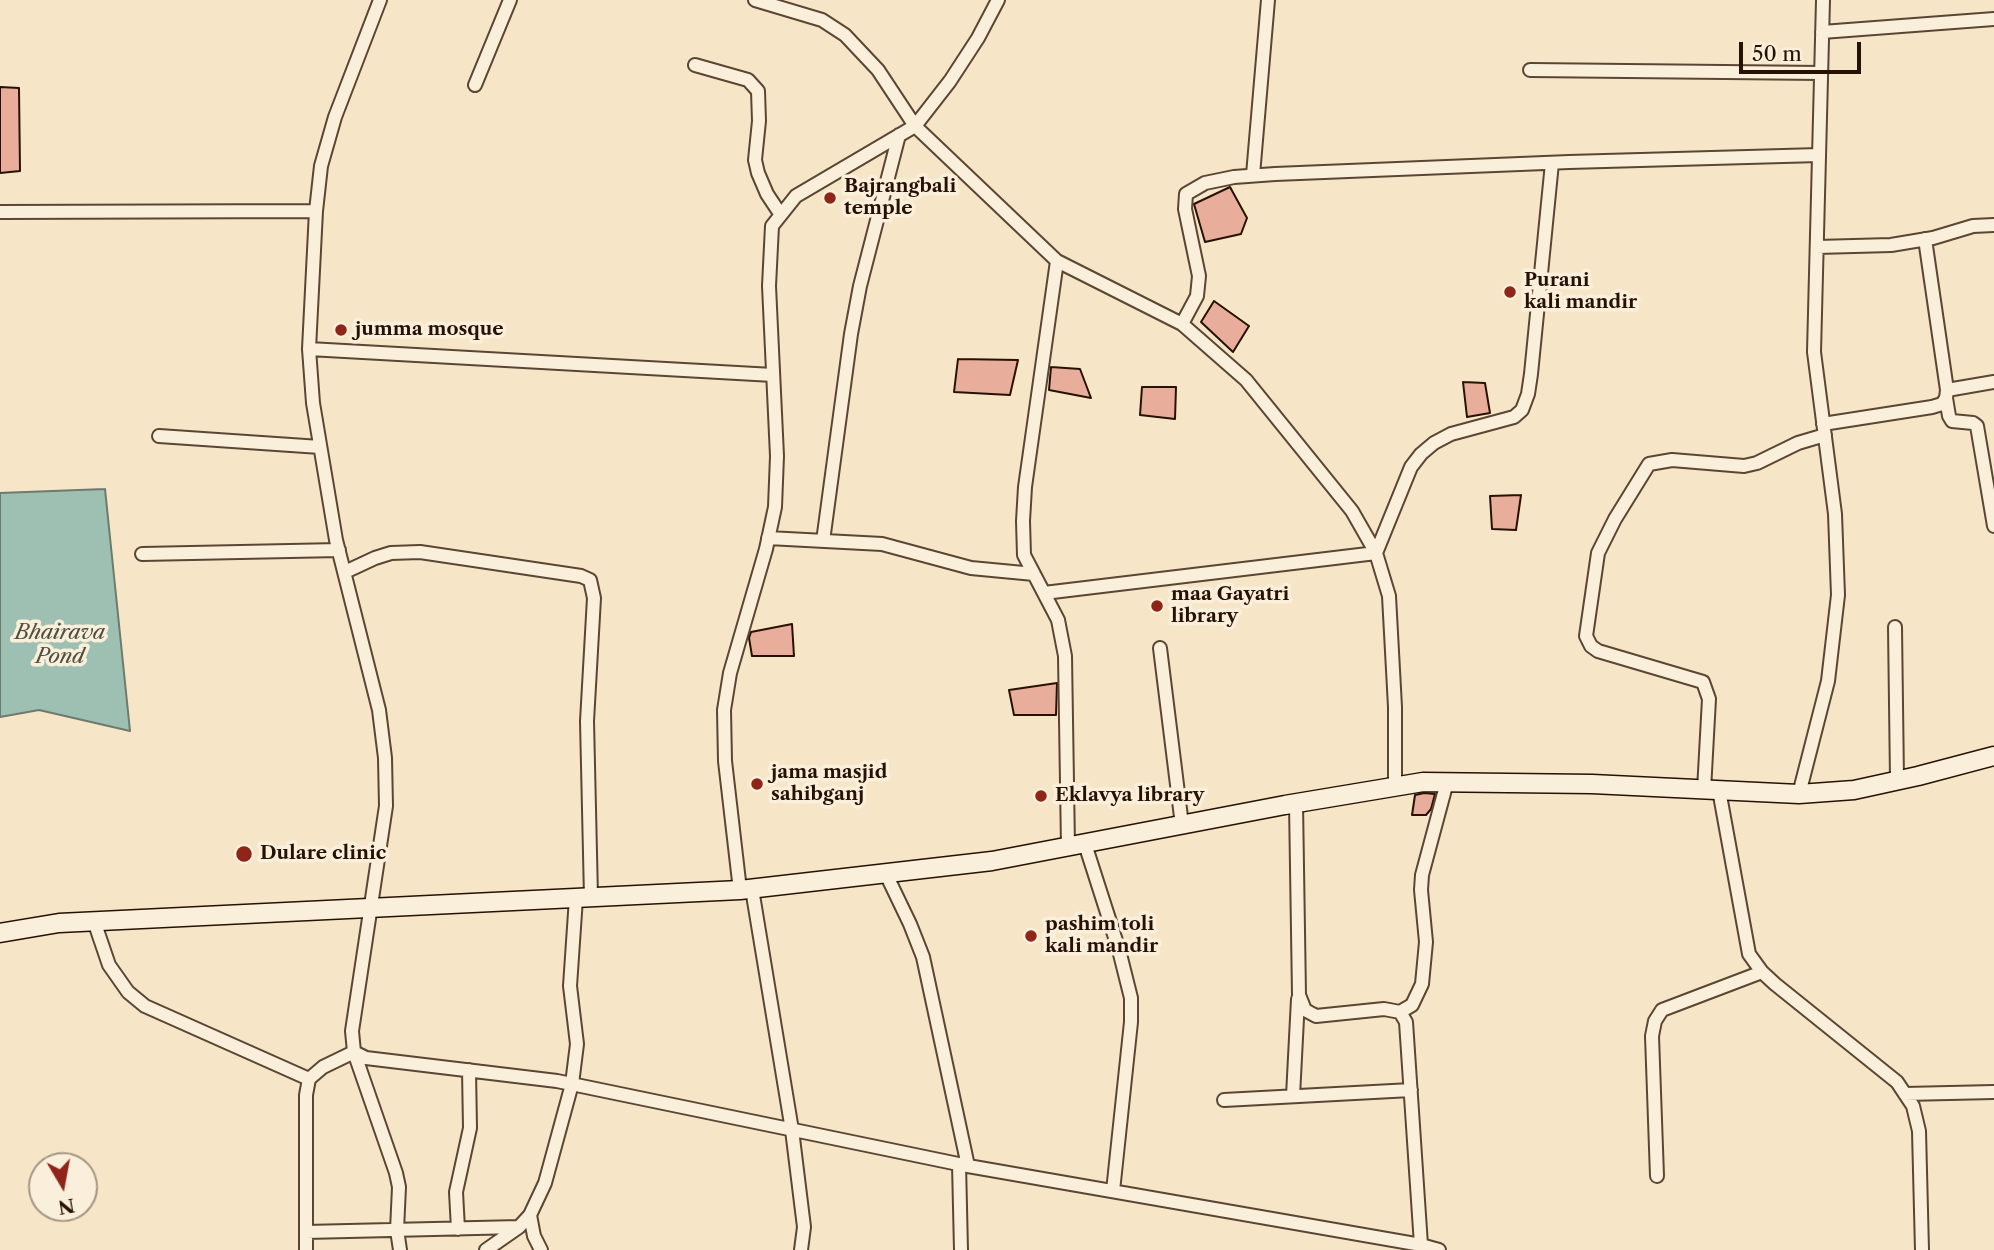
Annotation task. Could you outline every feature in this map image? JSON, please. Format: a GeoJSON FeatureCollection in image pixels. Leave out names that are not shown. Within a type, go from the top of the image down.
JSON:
{"type":"FeatureCollection","features":[{"type":"Feature","properties":{"kind":"main road"},"geometry":{"type":"LineString","coordinates":[[0,933],[59,923],[746,889],[992,861],[1296,803],[1423,782],[1592,785],[1799,794],[1854,789],[1994,756]]}},
{"type":"Feature","properties":{"kind":"street"},"geometry":{"type":"LineString","coordinates":[[380,0],[335,117],[321,166],[309,349],[313,403],[339,550],[379,710],[385,758],[386,806],[352,1031],[354,1052],[396,1173],[399,1187],[397,1230],[400,1250]]}},
{"type":"Feature","properties":{"kind":"street"},"geometry":{"type":"LineString","coordinates":[[475,85],[510,0]]}},
{"type":"Feature","properties":{"kind":"street"},"geometry":{"type":"LineString","coordinates":[[755,0],[822,20],[845,35],[878,70],[915,126],[1057,261],[1182,324],[1246,380],[1352,511],[1376,553],[1389,596],[1395,707],[1395,786]]}},
{"type":"Feature","properties":{"kind":"street"},"geometry":{"type":"LineString","coordinates":[[801,1250],[804,1227],[792,1130],[746,889],[725,761],[724,710],[730,673],[775,507],[769,286],[772,226],[796,196],[915,126],[950,81],[998,0]]}},
{"type":"Feature","properties":{"kind":"street"},"geometry":{"type":"LineString","coordinates":[[1253,176],[1268,0]]}},
{"type":"Feature","properties":{"kind":"street"},"geometry":{"type":"LineString","coordinates":[[1799,794],[1828,681],[1838,595],[1835,514],[1814,352],[1823,0]]}},
{"type":"Feature","properties":{"kind":"street"},"geometry":{"type":"LineString","coordinates":[[1822,32],[1994,19]]}},
{"type":"Feature","properties":{"kind":"street"},"geometry":{"type":"LineString","coordinates":[[695,65],[748,80],[758,91],[759,121],[755,160],[758,173],[781,215]]}},
{"type":"Feature","properties":{"kind":"street"},"geometry":{"type":"LineString","coordinates":[[1530,70],[1821,73]]}},
{"type":"Feature","properties":{"kind":"street"},"geometry":{"type":"LineString","coordinates":[[823,541],[855,310],[899,135]]}},
{"type":"Feature","properties":{"kind":"street"},"geometry":{"type":"LineString","coordinates":[[1182,324],[1197,296],[1199,276],[1185,209],[1186,194],[1205,183],[1253,176],[1819,155]]}},
{"type":"Feature","properties":{"kind":"street"},"geometry":{"type":"LineString","coordinates":[[1376,553],[1411,467],[1421,454],[1434,443],[1451,435],[1514,416],[1522,410],[1531,374],[1552,163]]}},
{"type":"Feature","properties":{"kind":"street"},"geometry":{"type":"LineString","coordinates":[[0,212],[316,211]]}},
{"type":"Feature","properties":{"kind":"street"},"geometry":{"type":"LineString","coordinates":[[1817,247],[1891,245],[1973,226],[1994,225]]}},
{"type":"Feature","properties":{"kind":"street"},"geometry":{"type":"LineString","coordinates":[[1924,239],[1949,416],[1952,421],[1973,423],[1977,426],[1994,526]]}},
{"type":"Feature","properties":{"kind":"street"},"geometry":{"type":"LineString","coordinates":[[1057,261],[1027,474],[1023,521],[1024,555],[1058,620],[1065,656],[1077,845],[1122,962],[1131,998],[1131,1022],[1113,1191]]}},
{"type":"Feature","properties":{"kind":"street"},"geometry":{"type":"LineString","coordinates":[[309,349],[773,375]]}},
{"type":"Feature","properties":{"kind":"street"},"geometry":{"type":"LineString","coordinates":[[1946,394],[1994,382]]}},
{"type":"Feature","properties":{"kind":"street"},"geometry":{"type":"LineString","coordinates":[[1922,1250],[1919,1131],[1913,1106],[1897,1082],[1762,972],[1749,954],[1712,790],[1707,689],[1703,682],[1598,651],[1591,646],[1586,636],[1598,553],[1615,519],[1649,464],[1672,460],[1744,466],[1757,463],[1824,429],[1932,407],[1942,404],[1946,394]]}},
{"type":"Feature","properties":{"kind":"street"},"geometry":{"type":"LineString","coordinates":[[159,436],[320,447]]}},
{"type":"Feature","properties":{"kind":"street"},"geometry":{"type":"LineString","coordinates":[[768,538],[882,544],[971,568],[1034,574]]}},
{"type":"Feature","properties":{"kind":"street"},"geometry":{"type":"LineString","coordinates":[[142,554],[339,550]]}},
{"type":"Feature","properties":{"kind":"street"},"geometry":{"type":"LineString","coordinates":[[345,572],[391,553],[420,552],[581,576],[590,580],[594,598],[587,721],[583,897],[570,986],[577,1044],[572,1084],[545,1183],[530,1215],[519,1227],[486,1250]]}},
{"type":"Feature","properties":{"kind":"street"},"geometry":{"type":"LineString","coordinates":[[1044,593],[1376,553]]}},
{"type":"Feature","properties":{"kind":"street"},"geometry":{"type":"LineString","coordinates":[[1895,627],[1897,780]]}},
{"type":"Feature","properties":{"kind":"street"},"geometry":{"type":"LineString","coordinates":[[1160,648],[1182,825]]}},
{"type":"Feature","properties":{"kind":"street"},"geometry":{"type":"LineString","coordinates":[[1299,995],[1304,1010],[1316,1016],[1384,1009],[1400,1012],[1412,1005],[1422,984],[1426,942],[1422,875],[1447,782]]}},
{"type":"Feature","properties":{"kind":"street"},"geometry":{"type":"LineString","coordinates":[[1293,1096],[1299,995],[1296,803]]}},
{"type":"Feature","properties":{"kind":"street"},"geometry":{"type":"LineString","coordinates":[[886,874],[911,924],[923,957],[963,1165],[961,1250]]}},
{"type":"Feature","properties":{"kind":"street"},"geometry":{"type":"LineString","coordinates":[[94,921],[109,965],[128,992],[145,1006],[309,1079]]}},
{"type":"Feature","properties":{"kind":"street"},"geometry":{"type":"LineString","coordinates":[[1657,1177],[1652,1036],[1655,1021],[1662,1010],[1762,972]]}},
{"type":"Feature","properties":{"kind":"street"},"geometry":{"type":"LineString","coordinates":[[1400,1012],[1406,1022],[1421,1245]]}},
{"type":"Feature","properties":{"kind":"street"},"geometry":{"type":"LineString","coordinates":[[354,1052],[366,1058],[572,1084],[963,1165],[1439,1250]]}},
{"type":"Feature","properties":{"kind":"street"},"geometry":{"type":"LineString","coordinates":[[306,1250],[306,1094],[309,1079],[323,1067],[354,1052]]}},
{"type":"Feature","properties":{"kind":"street"},"geometry":{"type":"LineString","coordinates":[[458,1229],[456,1192],[470,1128],[469,1070]]}},
{"type":"Feature","properties":{"kind":"street"},"geometry":{"type":"LineString","coordinates":[[1224,1100],[1411,1090]]}},
{"type":"Feature","properties":{"kind":"street"},"geometry":{"type":"LineString","coordinates":[[1905,1094],[1994,1092]]}},
{"type":"Feature","properties":{"kind":"street"},"geometry":{"type":"LineString","coordinates":[[530,1215],[534,1236],[541,1250]]}},
{"type":"Feature","properties":{"kind":"street"},"geometry":{"type":"LineString","coordinates":[[306,1232],[519,1227]]}},
{"type":"Feature","properties":{"kind":"water","name":"Bhairava Pond"},"geometry":{"type":"Polygon","coordinates":[[[105,489],[130,731],[39,710],[0,717],[0,493],[105,489]]]}},
{"type":"Feature","properties":{"kind":"building"},"geometry":{"type":"Polygon","coordinates":[[[0,87],[19,88],[20,171],[0,173],[0,87]]]}},
{"type":"Feature","properties":{"kind":"building"},"geometry":{"type":"Polygon","coordinates":[[[1230,187],[1247,218],[1241,234],[1205,242],[1194,204],[1230,187]]]}},
{"type":"Feature","properties":{"kind":"building"},"geometry":{"type":"Polygon","coordinates":[[[1214,301],[1249,326],[1233,352],[1201,322],[1214,301]]]}},
{"type":"Feature","properties":{"kind":"building"},"geometry":{"type":"Polygon","coordinates":[[[958,359],[1018,360],[1010,395],[954,392],[958,359]]]}},
{"type":"Feature","properties":{"kind":"building"},"geometry":{"type":"Polygon","coordinates":[[[1051,367],[1080,369],[1091,398],[1049,390],[1051,367]]]}},
{"type":"Feature","properties":{"kind":"building"},"geometry":{"type":"Polygon","coordinates":[[[1463,382],[1485,383],[1490,413],[1467,417],[1463,382]]]}},
{"type":"Feature","properties":{"kind":"building"},"geometry":{"type":"Polygon","coordinates":[[[1142,387],[1176,387],[1175,419],[1140,415],[1142,387]]]}},
{"type":"Feature","properties":{"kind":"building"},"geometry":{"type":"Polygon","coordinates":[[[1521,495],[1516,530],[1492,529],[1490,496],[1521,495]]]}},
{"type":"Feature","properties":{"kind":"building"},"geometry":{"type":"Polygon","coordinates":[[[792,624],[794,656],[752,656],[749,638],[751,632],[792,624]]]}},
{"type":"Feature","properties":{"kind":"building"},"geometry":{"type":"Polygon","coordinates":[[[1057,683],[1056,715],[1014,715],[1009,690],[1057,683]]]}},
{"type":"Feature","properties":{"kind":"building"},"geometry":{"type":"Polygon","coordinates":[[[1435,794],[1431,809],[1426,815],[1412,815],[1415,795],[1435,794]]]}},
{"type":"Feature","properties":{"kind":"place","name":"Bajrangbali temple"},"geometry":{"type":"Point","coordinates":[830,198]}},
{"type":"Feature","properties":{"kind":"place","name":"Purani kali mandir"},"geometry":{"type":"Point","coordinates":[1510,292]}},
{"type":"Feature","properties":{"kind":"place","name":"jumma mosque"},"geometry":{"type":"Point","coordinates":[341,330]}},
{"type":"Feature","properties":{"kind":"place","name":"maa Gayatri library"},"geometry":{"type":"Point","coordinates":[1157,606]}},
{"type":"Feature","properties":{"kind":"place","name":"jama masjid sahibganj"},"geometry":{"type":"Point","coordinates":[757,784]}},
{"type":"Feature","properties":{"kind":"place","name":"Eklavya library"},"geometry":{"type":"Point","coordinates":[1041,796]}},
{"type":"Feature","properties":{"kind":"place","name":"Dulare clinic"},"geometry":{"type":"Point","coordinates":[244,854]}},
{"type":"Feature","properties":{"kind":"place","name":"pashim toli kali mandir"},"geometry":{"type":"Point","coordinates":[1031,936]}}]}
